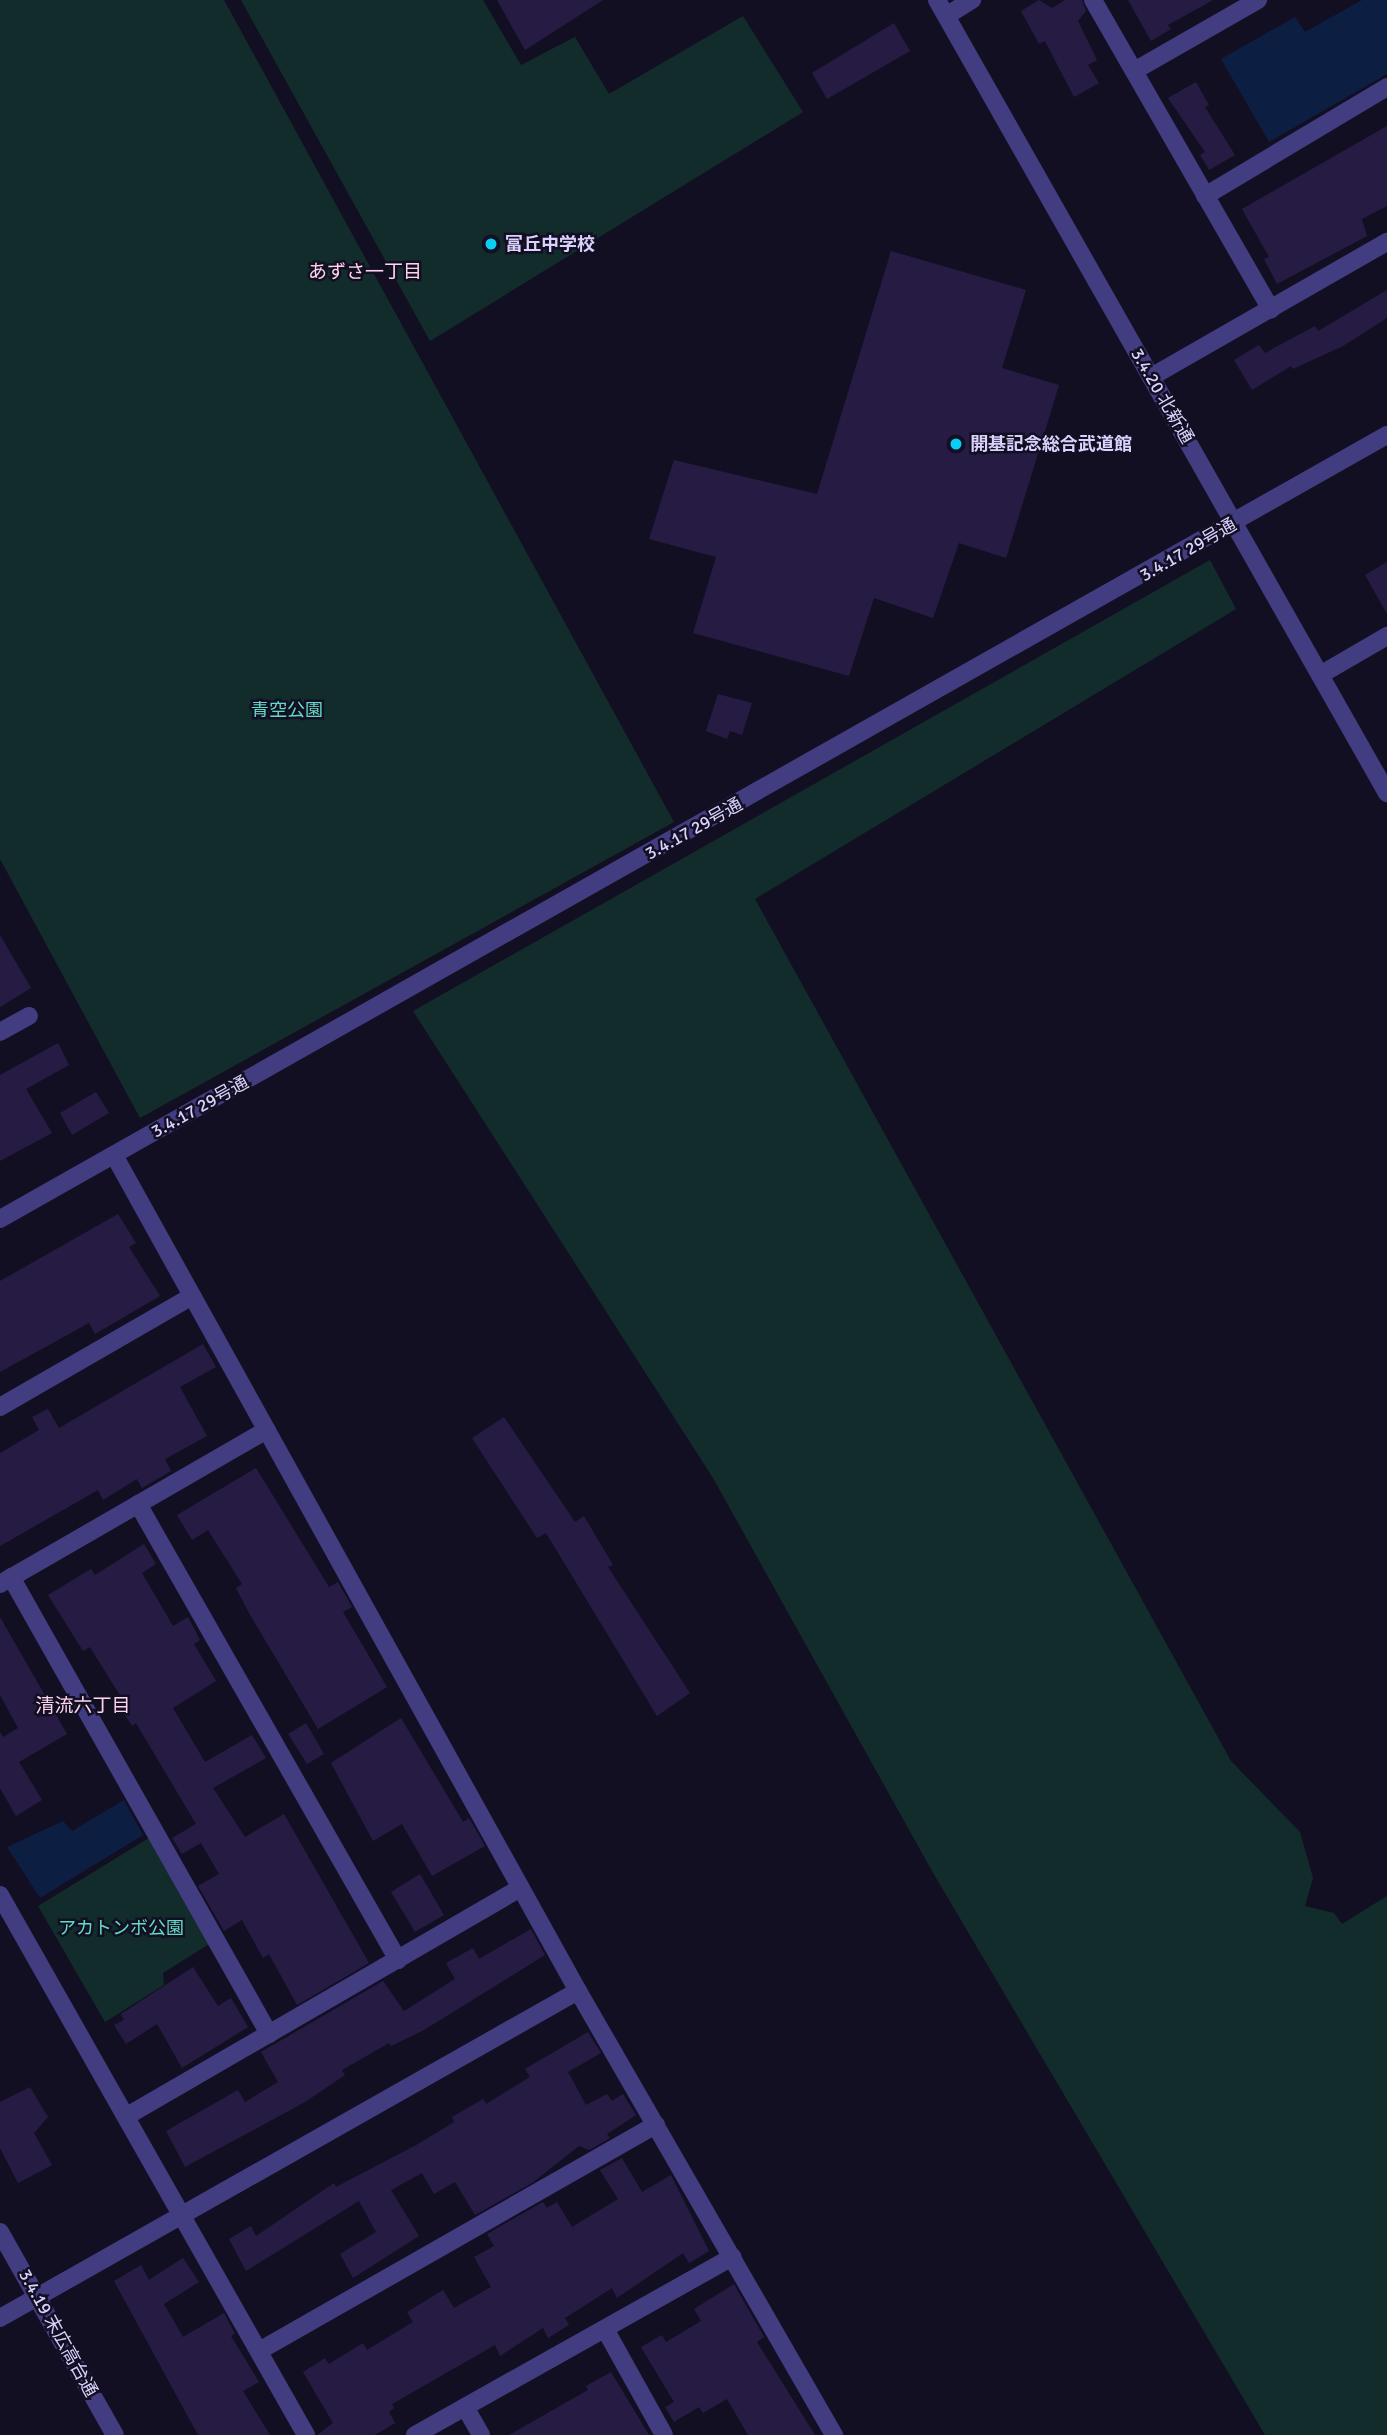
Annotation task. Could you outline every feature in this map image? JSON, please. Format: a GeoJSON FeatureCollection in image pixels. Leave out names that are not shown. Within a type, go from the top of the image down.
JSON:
{"type":"FeatureCollection","features":[{"type":"Feature","properties":{"kind":"street"},"geometry":{"type":"LineString","coordinates":[[942,8],[972,0]]}},
{"type":"Feature","properties":{"kind":"street"},"geometry":{"type":"LineString","coordinates":[[1093,0],[1271,309]]}},
{"type":"Feature","properties":{"kind":"street"},"geometry":{"type":"LineString","coordinates":[[1134,71],[1258,0]]}},
{"type":"Feature","properties":{"kind":"street","name":"3.4.20 北新通"},"geometry":{"type":"LineString","coordinates":[[942,8],[1387,793]]}},
{"type":"Feature","properties":{"kind":"street"},"geometry":{"type":"LineString","coordinates":[[1205,196],[1387,87]]}},
{"type":"Feature","properties":{"kind":"street"},"geometry":{"type":"LineString","coordinates":[[1151,377],[1387,242]]}},
{"type":"Feature","properties":{"kind":"street","name":"3.4.17 29号通"},"geometry":{"type":"LineString","coordinates":[[0,1219],[1236,523],[1387,435]]}},
{"type":"Feature","properties":{"kind":"street"},"geometry":{"type":"LineString","coordinates":[[1320,675],[1387,636]]}},
{"type":"Feature","properties":{"kind":"street"},"geometry":{"type":"LineString","coordinates":[[0,1032],[29,1016]]}},
{"type":"Feature","properties":{"kind":"street"},"geometry":{"type":"LineString","coordinates":[[114,1155],[578,1991],[834,2435]]}},
{"type":"Feature","properties":{"kind":"street"},"geometry":{"type":"LineString","coordinates":[[0,1407],[192,1296]]}},
{"type":"Feature","properties":{"kind":"street"},"geometry":{"type":"LineString","coordinates":[[267,1430],[6,1580],[269,2034]]}},
{"type":"Feature","properties":{"kind":"street"},"geometry":{"type":"LineString","coordinates":[[138,1504],[398,1960]]}},
{"type":"Feature","properties":{"kind":"street"},"geometry":{"type":"LineString","coordinates":[[127,2116],[521,1888]]}},
{"type":"Feature","properties":{"kind":"street"},"geometry":{"type":"LineString","coordinates":[[0,1895],[306,2435]]}},
{"type":"Feature","properties":{"kind":"street"},"geometry":{"type":"LineString","coordinates":[[0,2318],[578,1991]]}},
{"type":"Feature","properties":{"kind":"street"},"geometry":{"type":"LineString","coordinates":[[259,2351],[656,2125]]}},
{"type":"Feature","properties":{"kind":"street","name":"3.4.19 末広高台通"},"geometry":{"type":"LineString","coordinates":[[0,2232],[115,2435]]}},
{"type":"Feature","properties":{"kind":"street"},"geometry":{"type":"LineString","coordinates":[[415,2435],[732,2257]]}},
{"type":"Feature","properties":{"kind":"street"},"geometry":{"type":"LineString","coordinates":[[605,2329],[664,2435]]}},
{"type":"Feature","properties":{"kind":"street"},"geometry":{"type":"LineString","coordinates":[[465,2407],[481,2435]]}},
{"type":"Feature","properties":{"kind":"green space","name":"青空公園"},"geometry":{"type":"Polygon","coordinates":[[[0,0],[224,0],[674,822],[140,1118],[0,859],[0,0]]]}},
{"type":"Feature","properties":{"kind":"green space","name":"富丘中学校"},"geometry":{"type":"Polygon","coordinates":[[[241,0],[483,0],[521,65],[575,37],[609,94],[743,16],[803,112],[430,341],[241,0]]]}},
{"type":"Feature","properties":{"kind":"green space"},"geometry":{"type":"Polygon","coordinates":[[[1210,560],[1236,609],[755,899],[1231,1761],[1300,1832],[1313,1878],[1305,1906],[1334,1913],[1342,1924],[1387,1896],[1387,2435],[1265,2435],[932,1871],[713,1478],[413,1011],[1210,560]]]}},
{"type":"Feature","properties":{"kind":"green space","name":"アカトンボ公園"},"geometry":{"type":"Polygon","coordinates":[[[149,1838],[209,1944],[163,1973],[164,1985],[105,2022],[38,1906],[149,1838]]]}},
{"type":"Feature","properties":{"kind":"water"},"geometry":{"type":"Polygon","coordinates":[[[1362,0],[1387,0],[1387,74],[1269,142],[1221,59],[1295,17],[1305,32],[1362,0]]]}},
{"type":"Feature","properties":{"kind":"water"},"geometry":{"type":"Polygon","coordinates":[[[124,1800],[143,1835],[40,1898],[7,1847],[63,1821],[72,1831],[124,1800]]]}},
{"type":"Feature","properties":{"kind":"building"},"geometry":{"type":"Polygon","coordinates":[[[497,0],[603,0],[525,50],[497,0]]]}},
{"type":"Feature","properties":{"kind":"building"},"geometry":{"type":"Polygon","coordinates":[[[1039,0],[1052,8],[1065,0],[1082,0],[1086,11],[1078,21],[1097,60],[1088,65],[1099,83],[1074,97],[1045,41],[1039,44],[1021,11],[1039,0]]]}},
{"type":"Feature","properties":{"kind":"building"},"geometry":{"type":"Polygon","coordinates":[[[1128,0],[1213,0],[1168,25],[1171,29],[1151,41],[1128,0]]]}},
{"type":"Feature","properties":{"kind":"building"},"geometry":{"type":"Polygon","coordinates":[[[894,23],[910,51],[827,99],[812,73],[894,23]]]}},
{"type":"Feature","properties":{"kind":"building"},"geometry":{"type":"Polygon","coordinates":[[[1196,82],[1209,105],[1205,107],[1235,155],[1209,170],[1200,155],[1205,152],[1168,98],[1196,82]]]}},
{"type":"Feature","properties":{"kind":"building"},"geometry":{"type":"Polygon","coordinates":[[[1387,126],[1387,206],[1362,219],[1367,236],[1277,284],[1264,259],[1269,257],[1242,209],[1387,126]]]}},
{"type":"Feature","properties":{"kind":"building"},"geometry":{"type":"Polygon","coordinates":[[[891,251],[1026,290],[1002,368],[1059,385],[1006,558],[959,543],[933,618],[874,598],[849,676],[693,633],[716,557],[649,539],[674,460],[817,494],[891,251]]]}},
{"type":"Feature","properties":{"kind":"building"},"geometry":{"type":"Polygon","coordinates":[[[1387,290],[1387,318],[1343,346],[1293,369],[1291,366],[1252,390],[1234,360],[1259,345],[1265,353],[1315,326],[1318,331],[1387,290]]]}},
{"type":"Feature","properties":{"kind":"building"},"geometry":{"type":"Polygon","coordinates":[[[1387,562],[1387,614],[1365,575],[1387,562]]]}},
{"type":"Feature","properties":{"kind":"building"},"geometry":{"type":"Polygon","coordinates":[[[718,694],[752,703],[742,735],[730,731],[727,739],[706,731],[718,694]]]}},
{"type":"Feature","properties":{"kind":"building"},"geometry":{"type":"Polygon","coordinates":[[[0,935],[31,988],[0,1007],[0,935]]]}},
{"type":"Feature","properties":{"kind":"building"},"geometry":{"type":"Polygon","coordinates":[[[58,1043],[69,1065],[26,1089],[52,1133],[0,1161],[0,1075],[58,1043]]]}},
{"type":"Feature","properties":{"kind":"building"},"geometry":{"type":"Polygon","coordinates":[[[96,1092],[109,1113],[72,1135],[60,1113],[96,1092]]]}},
{"type":"Feature","properties":{"kind":"building"},"geometry":{"type":"Polygon","coordinates":[[[118,1214],[136,1243],[129,1247],[160,1296],[95,1334],[89,1323],[0,1372],[0,1281],[118,1214]]]}},
{"type":"Feature","properties":{"kind":"building"},"geometry":{"type":"Polygon","coordinates":[[[203,1344],[216,1367],[180,1387],[207,1436],[165,1459],[171,1471],[142,1488],[137,1479],[103,1500],[98,1490],[0,1546],[0,1453],[39,1430],[32,1417],[48,1409],[59,1428],[203,1344]]]}},
{"type":"Feature","properties":{"kind":"building"},"geometry":{"type":"Polygon","coordinates":[[[504,1417],[575,1522],[584,1516],[613,1565],[608,1567],[690,1693],[657,1716],[546,1533],[537,1538],[472,1438],[504,1417]]]}},
{"type":"Feature","properties":{"kind":"building"},"geometry":{"type":"Polygon","coordinates":[[[256,1468],[329,1587],[338,1582],[352,1607],[343,1612],[387,1687],[318,1729],[249,1613],[236,1588],[242,1584],[208,1530],[192,1540],[177,1515],[256,1468]]]}},
{"type":"Feature","properties":{"kind":"building"},"geometry":{"type":"Polygon","coordinates":[[[144,1544],[156,1564],[142,1573],[173,1626],[188,1617],[200,1640],[194,1644],[216,1681],[173,1708],[205,1762],[252,1735],[266,1758],[213,1788],[245,1837],[284,1814],[369,1963],[297,2005],[269,1954],[263,1958],[242,1920],[224,1931],[198,1886],[219,1874],[201,1843],[182,1854],[172,1838],[196,1824],[136,1723],[132,1726],[119,1706],[124,1702],[90,1647],[83,1651],[48,1595],[91,1569],[95,1575],[144,1544]]]}},
{"type":"Feature","properties":{"kind":"building"},"geometry":{"type":"Polygon","coordinates":[[[0,1617],[67,1734],[19,1762],[42,1800],[16,1816],[0,1788],[0,1732],[3,1737],[18,1728],[0,1695],[0,1617]]]}},
{"type":"Feature","properties":{"kind":"building"},"geometry":{"type":"Polygon","coordinates":[[[401,1718],[463,1822],[469,1818],[485,1846],[432,1876],[402,1824],[373,1841],[331,1763],[401,1718]]]}},
{"type":"Feature","properties":{"kind":"building"},"geometry":{"type":"Polygon","coordinates":[[[306,1723],[324,1754],[307,1764],[288,1734],[306,1723]]]}},
{"type":"Feature","properties":{"kind":"building"},"geometry":{"type":"Polygon","coordinates":[[[420,1874],[444,1915],[415,1932],[391,1892],[420,1874]]]}},
{"type":"Feature","properties":{"kind":"building"},"geometry":{"type":"Polygon","coordinates":[[[531,1929],[545,1955],[424,2030],[391,2046],[389,2043],[342,2070],[345,2075],[305,2102],[185,2167],[166,2131],[238,2090],[245,2102],[278,2082],[261,2052],[383,1981],[404,2011],[455,1979],[446,1963],[473,1948],[479,1959],[531,1929]]]}},
{"type":"Feature","properties":{"kind":"building"},"geometry":{"type":"Polygon","coordinates":[[[193,1967],[218,2006],[231,1998],[248,2027],[182,2068],[157,2024],[126,2044],[114,2025],[124,2020],[121,2014],[193,1967]]]}},
{"type":"Feature","properties":{"kind":"building"},"geometry":{"type":"Polygon","coordinates":[[[588,2032],[601,2053],[568,2072],[586,2105],[607,2094],[612,2101],[623,2094],[636,2115],[607,2134],[610,2138],[589,2150],[579,2146],[532,2183],[475,2215],[455,2182],[434,2194],[422,2173],[391,2190],[419,2236],[353,2278],[340,2254],[376,2232],[359,2201],[246,2271],[229,2239],[251,2226],[256,2236],[334,2183],[336,2187],[418,2144],[454,2122],[452,2117],[483,2099],[486,2104],[530,2077],[525,2069],[588,2032]]]}},
{"type":"Feature","properties":{"kind":"building"},"geometry":{"type":"Polygon","coordinates":[[[30,2087],[48,2117],[34,2133],[52,2165],[18,2183],[0,2148],[0,2102],[30,2087]]]}},
{"type":"Feature","properties":{"kind":"building"},"geometry":{"type":"Polygon","coordinates":[[[622,2158],[642,2192],[671,2175],[709,2251],[689,2263],[683,2253],[617,2298],[612,2288],[565,2318],[569,2325],[548,2338],[543,2328],[500,2356],[495,2345],[392,2404],[394,2408],[389,2412],[395,2423],[375,2435],[317,2435],[333,2423],[303,2372],[325,2358],[329,2364],[363,2343],[367,2350],[413,2322],[407,2312],[443,2290],[454,2308],[491,2287],[474,2257],[494,2246],[487,2234],[543,2202],[547,2208],[557,2202],[572,2227],[618,2199],[600,2170],[622,2158]]]}},
{"type":"Feature","properties":{"kind":"building"},"geometry":{"type":"Polygon","coordinates":[[[183,2258],[199,2282],[164,2304],[183,2337],[224,2313],[235,2334],[231,2336],[259,2382],[243,2391],[270,2435],[198,2435],[114,2281],[141,2265],[149,2280],[183,2258]]]}},
{"type":"Feature","properties":{"kind":"building"},"geometry":{"type":"Polygon","coordinates":[[[734,2284],[764,2337],[757,2342],[815,2435],[748,2435],[727,2399],[703,2413],[699,2407],[674,2422],[665,2407],[674,2402],[641,2347],[662,2335],[666,2342],[701,2321],[694,2309],[734,2284]]]}},
{"type":"Feature","properties":{"kind":"building"},"geometry":{"type":"Polygon","coordinates":[[[611,2372],[649,2435],[509,2435],[588,2390],[586,2386],[611,2372]]]}},
{"type":"Feature","properties":{"kind":"place","name":"富丘中学校"},"geometry":{"type":"Point","coordinates":[491,244]}},
{"type":"Feature","properties":{"kind":"place","name":"開基記念総合武道館"},"geometry":{"type":"Point","coordinates":[956,444]}},
{"type":"Feature","properties":{"kind":"district","name":"あずさ一丁目"},"geometry":{"type":"Point","coordinates":[365,273]}},
{"type":"Feature","properties":{"kind":"district","name":"清流六丁目"},"geometry":{"type":"Point","coordinates":[83,1707]}}]}
